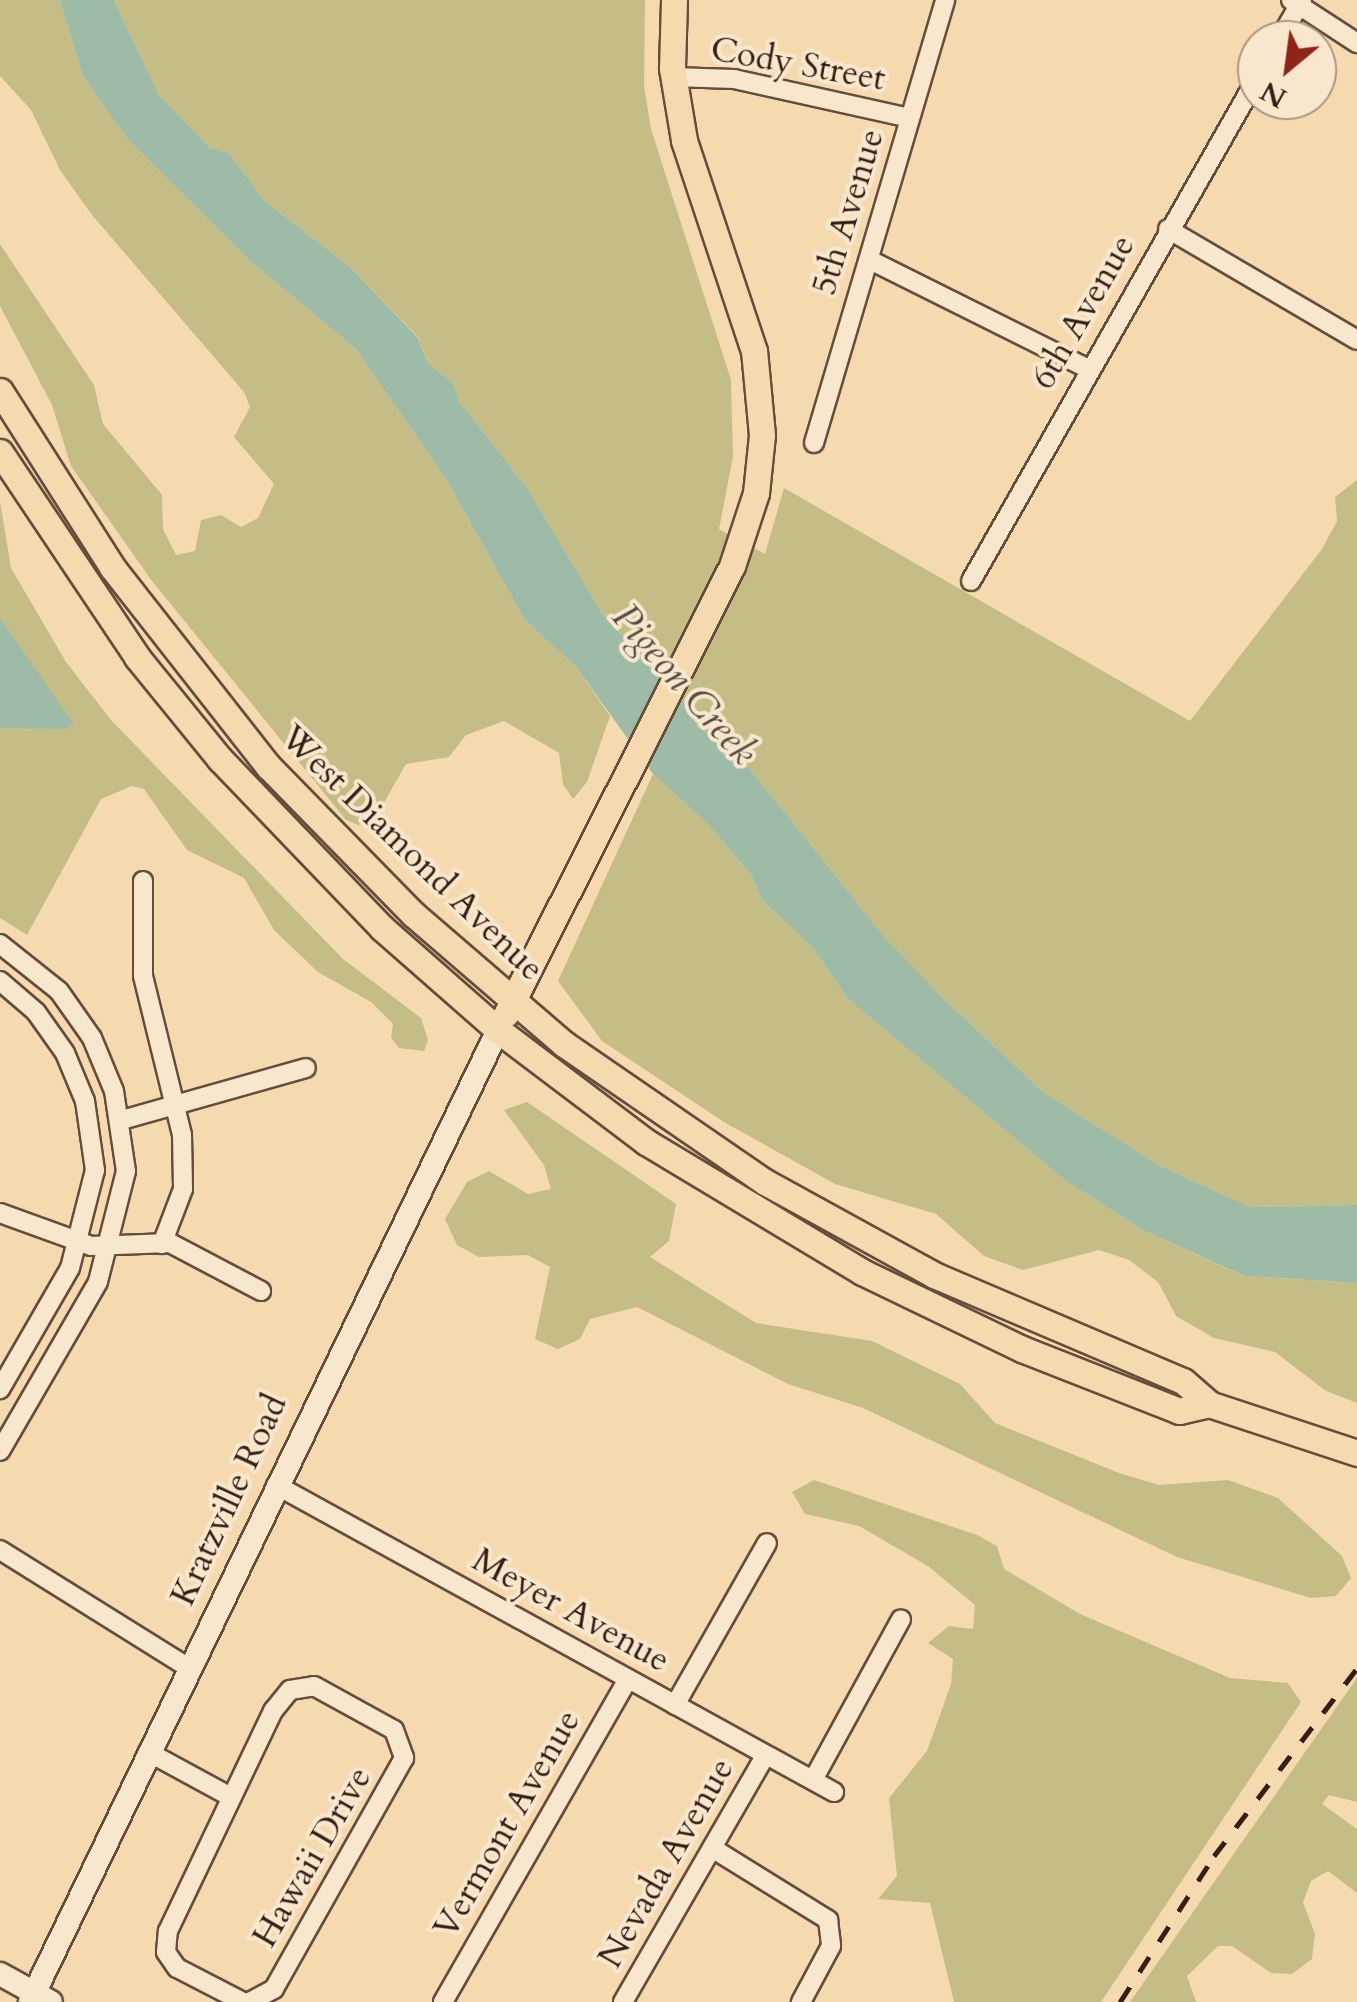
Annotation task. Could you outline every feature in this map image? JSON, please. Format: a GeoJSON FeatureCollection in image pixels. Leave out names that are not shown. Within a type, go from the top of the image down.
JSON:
{"type":"FeatureCollection","features":[{"type":"Feature","properties":{"kind":"main road"},"geometry":{"type":"LineString","coordinates":[[498,1030],[732,566],[747,522],[761,448],[754,351],[684,140],[674,77],[674,0]]}},
{"type":"Feature","properties":{"kind":"main road","name":"West Diamond Avenue"},"geometry":{"type":"LineString","coordinates":[[0,392],[112,567],[217,706],[342,845],[512,1001],[640,1100],[812,1210],[1014,1313],[1183,1380],[1209,1404],[1357,1454]]}},
{"type":"Feature","properties":{"kind":"main road","name":"West Diamond Avenue"},"geometry":{"type":"LineString","coordinates":[[0,452],[137,657],[220,759],[382,928],[498,1030],[646,1142],[862,1272],[1022,1349],[1179,1412],[1209,1404]]}},
{"type":"Feature","properties":{"kind":"main road","name":"Kratzville Road"},"geometry":{"type":"LineString","coordinates":[[38,1999],[148,1752],[498,1030]]}},
{"type":"Feature","properties":{"kind":"main road"},"geometry":{"type":"LineString","coordinates":[[0,1974],[38,1999]]}},
{"type":"Feature","properties":{"kind":"street","name":"5th Avenue"},"geometry":{"type":"LineString","coordinates":[[814,443],[945,0]]}},
{"type":"Feature","properties":{"kind":"street"},"geometry":{"type":"LineString","coordinates":[[1298,2],[1357,43]]}},
{"type":"Feature","properties":{"kind":"street","name":"Cody Street"},"geometry":{"type":"LineString","coordinates":[[674,77],[734,79],[910,118]]}},
{"type":"Feature","properties":{"kind":"street","name":"6th Avenue"},"geometry":{"type":"LineString","coordinates":[[971,581],[1088,368],[1237,112]]}},
{"type":"Feature","properties":{"kind":"street"},"geometry":{"type":"LineString","coordinates":[[1168,230],[1357,340]]}},
{"type":"Feature","properties":{"kind":"street"},"geometry":{"type":"LineString","coordinates":[[870,260],[1088,368]]}},
{"type":"Feature","properties":{"kind":"street"},"geometry":{"type":"LineString","coordinates":[[143,881],[143,976],[176,1106],[183,1188],[162,1244]]}},
{"type":"Feature","properties":{"kind":"street"},"geometry":{"type":"LineString","coordinates":[[0,944],[74,1010],[103,1062],[122,1120],[126,1172],[112,1246],[0,1451]]}},
{"type":"Feature","properties":{"kind":"street"},"geometry":{"type":"LineString","coordinates":[[0,981],[50,1028],[85,1100],[95,1170],[80,1242],[0,1390]]}},
{"type":"Feature","properties":{"kind":"street"},"geometry":{"type":"LineString","coordinates":[[122,1120],[306,1068]]}},
{"type":"Feature","properties":{"kind":"street"},"geometry":{"type":"LineString","coordinates":[[0,1213],[80,1242],[112,1246],[162,1244],[261,1290]]}},
{"type":"Feature","properties":{"kind":"street","name":"Meyer Avenue"},"geometry":{"type":"LineString","coordinates":[[276,1485],[834,1792]]}},
{"type":"Feature","properties":{"kind":"street"},"geometry":{"type":"LineString","coordinates":[[675,1705],[766,1543]]}},
{"type":"Feature","properties":{"kind":"street"},"geometry":{"type":"LineString","coordinates":[[0,1550],[189,1668]]}},
{"type":"Feature","properties":{"kind":"street"},"geometry":{"type":"LineString","coordinates":[[813,1780],[902,1619]]}},
{"type":"Feature","properties":{"kind":"street","name":"Vermont Avenue"},"geometry":{"type":"LineString","coordinates":[[443,2002],[628,1679]]}},
{"type":"Feature","properties":{"kind":"street","name":"Hawaii Drive"},"geometry":{"type":"LineString","coordinates":[[242,2002],[178,1968],[165,1945],[230,1798],[281,1698],[302,1686],[326,1692],[385,1724],[404,1751],[402,1765],[274,1989],[250,2002]]}},
{"type":"Feature","properties":{"kind":"street"},"geometry":{"type":"LineString","coordinates":[[148,1752],[230,1798]]}},
{"type":"Feature","properties":{"kind":"street","name":"Nevada Avenue"},"geometry":{"type":"LineString","coordinates":[[623,2002],[765,1756]]}},
{"type":"Feature","properties":{"kind":"street"},"geometry":{"type":"LineString","coordinates":[[712,1848],[830,1924],[832,1946],[801,2002]]}},
{"type":"Feature","properties":{"kind":"shaded area"},"geometry":{"type":"Polygon","coordinates":[[[0,0],[60,0],[83,76],[128,140],[250,261],[356,349],[446,479],[525,620],[577,668],[610,716],[587,782],[573,799],[563,784],[559,753],[504,721],[466,735],[449,757],[406,764],[374,820],[358,825],[346,820],[152,581],[71,466],[52,405],[0,306],[0,244],[94,385],[103,424],[162,495],[163,529],[176,555],[195,551],[201,520],[221,515],[241,527],[258,518],[274,484],[234,437],[250,407],[244,392],[92,215],[60,170],[31,110],[0,76],[0,0]]]}},
{"type":"Feature","properties":{"kind":"shaded area"},"geometry":{"type":"Polygon","coordinates":[[[60,0],[114,0],[159,95],[210,148],[229,153],[264,200],[351,268],[418,338],[428,363],[453,383],[459,401],[527,488],[603,615],[691,709],[697,726],[749,768],[883,936],[944,999],[1044,1093],[1159,1165],[1250,1207],[1357,1205],[1357,1283],[1244,1276],[1143,1230],[1066,1181],[848,999],[812,947],[762,900],[752,876],[709,825],[653,774],[577,668],[525,620],[446,479],[356,349],[250,261],[128,140],[83,76],[60,0]]]}},
{"type":"Feature","properties":{"kind":"shaded area"},"geometry":{"type":"Polygon","coordinates":[[[114,0],[645,0],[644,86],[651,129],[731,380],[733,457],[719,529],[765,554],[784,488],[1190,721],[1322,549],[1337,521],[1335,497],[1357,480],[1357,1205],[1250,1207],[1159,1165],[1044,1093],[944,999],[883,937],[749,768],[697,726],[691,709],[603,615],[527,488],[459,401],[453,383],[428,363],[418,337],[351,268],[264,200],[229,153],[210,148],[159,95],[114,0]]]}},
{"type":"Feature","properties":{"kind":"shaded area"},"geometry":{"type":"Polygon","coordinates":[[[0,501],[11,568],[66,662],[111,720],[343,959],[421,1018],[428,1040],[424,1051],[399,1048],[391,1038],[393,1024],[371,1002],[318,972],[274,930],[244,878],[187,850],[144,789],[132,786],[101,799],[27,935],[0,918],[0,501]]]}},
{"type":"Feature","properties":{"kind":"shaded area"},"geometry":{"type":"Polygon","coordinates":[[[0,618],[73,723],[65,729],[0,728],[0,618]]]}},
{"type":"Feature","properties":{"kind":"shaded area"},"geometry":{"type":"Polygon","coordinates":[[[653,774],[709,825],[752,876],[762,900],[812,947],[848,999],[1066,1181],[1143,1230],[1243,1276],[1357,1283],[1357,1403],[1326,1391],[1275,1352],[1214,1338],[1176,1316],[1158,1282],[1129,1260],[1099,1250],[1023,1270],[984,1256],[936,1214],[835,1184],[724,1122],[602,1041],[558,981],[653,774]]]}},
{"type":"Feature","properties":{"kind":"shaded area"},"geometry":{"type":"Polygon","coordinates":[[[527,1102],[676,1204],[669,1241],[650,1257],[756,1323],[872,1341],[960,1384],[995,1423],[1119,1473],[1159,1485],[1228,1480],[1278,1498],[1342,1556],[1351,1578],[1336,1596],[1311,1598],[1177,1557],[863,1408],[788,1384],[637,1307],[590,1319],[580,1339],[558,1349],[535,1339],[550,1267],[528,1255],[479,1257],[457,1245],[445,1219],[467,1182],[489,1171],[528,1194],[551,1189],[544,1165],[504,1110],[527,1102]]]}},
{"type":"Feature","properties":{"kind":"shaded area"},"geometry":{"type":"Polygon","coordinates":[[[814,1480],[977,1535],[997,1546],[1004,1569],[1080,1614],[1230,1678],[1288,1683],[1301,1702],[1101,2002],[954,2002],[930,1903],[878,1899],[897,1876],[889,1798],[927,1751],[951,1684],[953,1659],[928,1643],[949,1626],[973,1629],[975,1605],[928,1566],[859,1526],[805,1514],[792,1492],[814,1480]]]}},
{"type":"Feature","properties":{"kind":"shaded area"},"geometry":{"type":"Polygon","coordinates":[[[1357,1678],[1357,1802],[1329,1795],[1322,1804],[1357,1829],[1357,1893],[1328,1871],[1311,1881],[1303,1902],[1315,1934],[1312,1959],[1292,1974],[1271,1973],[1232,1946],[1218,1946],[1187,1976],[1196,2002],[1130,2002],[1357,1678]]]}},
{"type":"Feature","properties":{"kind":"railway"},"geometry":{"type":"LineString","coordinates":[[1120,2002],[1214,1856],[1357,1668]]}},
{"type":"Feature","properties":{"kind":"water label","name":"Pigeon Creek"},"geometry":{"type":"Point","coordinates":[684,685]}}]}
